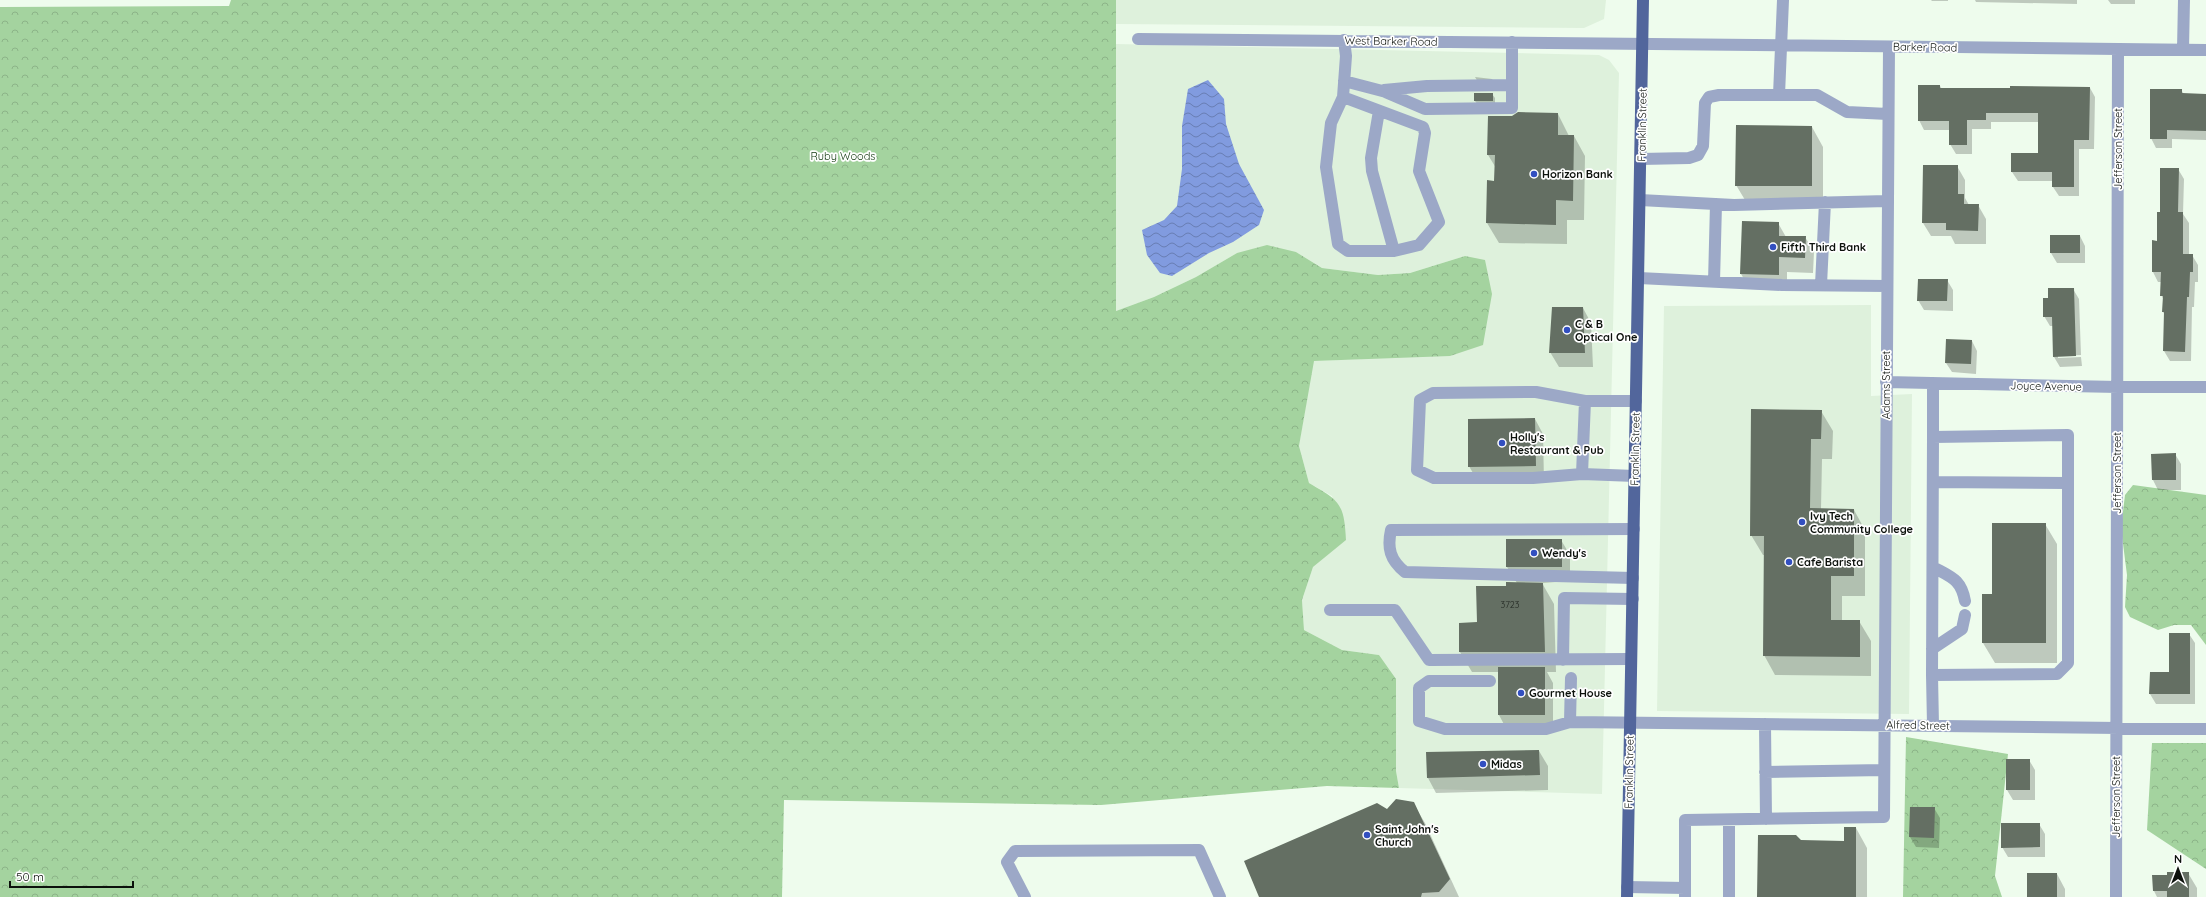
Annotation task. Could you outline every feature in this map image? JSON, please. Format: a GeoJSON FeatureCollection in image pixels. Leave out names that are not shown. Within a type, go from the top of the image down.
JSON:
{"type":"FeatureCollection","features":[{"type":"Feature","properties":{"kind":"main road","name":"Franklin Street"},"geometry":{"type":"LineString","coordinates":[[1627,892],[1643,0]]}},
{"type":"Feature","properties":{"kind":"street"},"geometry":{"type":"LineString","coordinates":[[1779,95],[1783,0]]}},
{"type":"Feature","properties":{"kind":"street"},"geometry":{"type":"LineString","coordinates":[[2183,50],[2184,0]]}},
{"type":"Feature","properties":{"kind":"street","name":"West Barker Road"},"geometry":{"type":"LineString","coordinates":[[1138,39],[1643,44]]}},
{"type":"Feature","properties":{"kind":"street"},"geometry":{"type":"LineString","coordinates":[[1343,97],[1423,127],[1425,133],[1419,171],[1439,222],[1419,245],[1394,251],[1348,251],[1338,244],[1326,167],[1331,123],[1343,97],[1346,56],[1344,40]]}},
{"type":"Feature","properties":{"kind":"street"},"geometry":{"type":"LineString","coordinates":[[1382,90],[1425,109],[1512,108],[1512,42]]}},
{"type":"Feature","properties":{"kind":"street","name":"Barker Road"},"geometry":{"type":"LineString","coordinates":[[1643,44],[1684,43],[1782,46],[2206,50]]}},
{"type":"Feature","properties":{"kind":"street","name":"Adams Street"},"geometry":{"type":"LineString","coordinates":[[1766,819],[1884,817],[1889,47]]}},
{"type":"Feature","properties":{"kind":"street","name":"Jefferson Street"},"geometry":{"type":"LineString","coordinates":[[2116,897],[2118,49]]}},
{"type":"Feature","properties":{"kind":"street"},"geometry":{"type":"LineString","coordinates":[[1344,82],[1382,90],[1512,92]]}},
{"type":"Feature","properties":{"kind":"street"},"geometry":{"type":"LineString","coordinates":[[1641,159],[1689,158],[1698,155],[1703,146],[1704,103],[1709,97],[1719,95],[1816,95],[1848,112],[1888,114]]}},
{"type":"Feature","properties":{"kind":"street"},"geometry":{"type":"LineString","coordinates":[[1379,111],[1371,158],[1372,171],[1394,251]]}},
{"type":"Feature","properties":{"kind":"street"},"geometry":{"type":"LineString","coordinates":[[1640,200],[1716,204],[1888,200]]}},
{"type":"Feature","properties":{"kind":"street"},"geometry":{"type":"LineString","coordinates":[[1821,285],[1825,202]]}},
{"type":"Feature","properties":{"kind":"street"},"geometry":{"type":"LineString","coordinates":[[1714,282],[1716,204]]}},
{"type":"Feature","properties":{"kind":"street"},"geometry":{"type":"LineString","coordinates":[[1639,278],[1714,282],[1887,286]]}},
{"type":"Feature","properties":{"kind":"street","name":"Joyce Avenue"},"geometry":{"type":"LineString","coordinates":[[1886,382],[2118,387],[2206,387]]}},
{"type":"Feature","properties":{"kind":"street"},"geometry":{"type":"LineString","coordinates":[[1933,383],[1933,725]]}},
{"type":"Feature","properties":{"kind":"street"},"geometry":{"type":"LineString","coordinates":[[1635,476],[1582,474],[1533,478],[1434,478],[1417,470],[1420,400],[1433,393],[1536,392],[1585,400],[1636,401]]}},
{"type":"Feature","properties":{"kind":"street"},"geometry":{"type":"LineString","coordinates":[[1582,474],[1585,400]]}},
{"type":"Feature","properties":{"kind":"street"},"geometry":{"type":"LineString","coordinates":[[1932,676],[2057,674],[2068,663],[2068,435],[1933,437]]}},
{"type":"Feature","properties":{"kind":"street"},"geometry":{"type":"LineString","coordinates":[[1934,482],[2067,483]]}},
{"type":"Feature","properties":{"kind":"street"},"geometry":{"type":"LineString","coordinates":[[1633,578],[1405,572],[1394,563],[1388,542],[1391,530],[1634,529]]}},
{"type":"Feature","properties":{"kind":"street"},"geometry":{"type":"LineString","coordinates":[[1933,567],[1958,582],[1965,601]]}},
{"type":"Feature","properties":{"kind":"street"},"geometry":{"type":"LineString","coordinates":[[1563,660],[1564,598],[1633,599]]}},
{"type":"Feature","properties":{"kind":"street"},"geometry":{"type":"LineString","coordinates":[[1330,610],[1395,610],[1429,660],[1630,659]]}},
{"type":"Feature","properties":{"kind":"street"},"geometry":{"type":"LineString","coordinates":[[1932,649],[1962,629],[1965,615]]}},
{"type":"Feature","properties":{"kind":"street"},"geometry":{"type":"LineString","coordinates":[[1570,722],[1571,678]]}},
{"type":"Feature","properties":{"kind":"street","name":"Alfred Street"},"geometry":{"type":"LineString","coordinates":[[1490,681],[1430,681],[1419,688],[1419,721],[1446,729],[1546,729],[1570,722],[1884,724],[2206,729]]}},
{"type":"Feature","properties":{"kind":"street"},"geometry":{"type":"LineString","coordinates":[[1627,892],[1685,893],[1685,820],[1766,819],[1765,724]]}},
{"type":"Feature","properties":{"kind":"street"},"geometry":{"type":"LineString","coordinates":[[1765,772],[1884,770]]}},
{"type":"Feature","properties":{"kind":"street"},"geometry":{"type":"LineString","coordinates":[[1729,820],[1729,897]]}},
{"type":"Feature","properties":{"kind":"street"},"geometry":{"type":"LineString","coordinates":[[1025,897],[1007,862],[1015,851],[1199,850],[1220,897]]}},
{"type":"Feature","properties":{"kind":"shaded area"},"geometry":{"type":"Polygon","coordinates":[[[1116,0],[1606,0],[1604,19],[1584,28],[1116,24],[1116,0]]]}},
{"type":"Feature","properties":{"kind":"shaded area"},"geometry":{"type":"Polygon","coordinates":[[[1116,44],[1599,55],[1609,60],[1619,73],[1602,794],[1399,788],[1396,771],[1395,731],[1379,655],[1342,650],[1304,630],[1302,600],[1313,567],[1346,539],[1332,496],[1309,483],[1299,446],[1313,361],[1363,359],[1465,256],[1410,273],[1378,275],[1322,268],[1296,252],[1237,253],[1196,277],[1154,297],[1116,311],[1116,44]]]}},
{"type":"Feature","properties":{"kind":"shaded area"},"geometry":{"type":"Polygon","coordinates":[[[1871,305],[1871,396],[1912,394],[1909,714],[1657,711],[1664,306],[1871,305]]]}},
{"type":"Feature","properties":{"kind":"green space","name":"Ruby Woods"},"geometry":{"type":"Polygon","coordinates":[[[231,0],[1116,0],[1116,311],[1154,297],[1196,277],[1237,253],[1267,245],[1296,252],[1322,268],[1378,275],[1410,273],[1465,256],[1485,260],[1492,294],[1483,345],[1450,356],[1314,361],[1299,446],[1309,483],[1328,494],[1334,499],[1342,510],[1346,540],[1313,567],[1302,600],[1304,630],[1342,650],[1379,655],[1396,679],[1396,771],[1399,788],[1327,786],[1101,805],[784,800],[782,897],[0,897],[0,7],[229,6],[231,0]]]}},
{"type":"Feature","properties":{"kind":"green space"},"geometry":{"type":"Polygon","coordinates":[[[2133,485],[2206,495],[2206,645],[2191,625],[2174,625],[2158,630],[2130,617],[2125,607],[2127,575],[2121,528],[2125,495],[2133,485]]]}},
{"type":"Feature","properties":{"kind":"green space"},"geometry":{"type":"Polygon","coordinates":[[[1906,737],[2008,754],[1995,876],[2002,897],[1903,897],[1906,737]]]}},
{"type":"Feature","properties":{"kind":"green space"},"geometry":{"type":"Polygon","coordinates":[[[2152,743],[2206,743],[2206,869],[2147,830],[2152,743]]]}},
{"type":"Feature","properties":{"kind":"water"},"geometry":{"type":"Polygon","coordinates":[[[1208,80],[1224,99],[1226,124],[1239,164],[1264,210],[1259,225],[1233,242],[1209,253],[1172,276],[1160,273],[1147,255],[1142,230],[1164,220],[1177,206],[1182,169],[1182,126],[1188,89],[1208,80]]]}},
{"type":"Feature","properties":{"kind":"building"},"geometry":{"type":"Polygon","coordinates":[[[1918,85],[1940,85],[1940,88],[2010,88],[2010,86],[2090,87],[2089,140],[2074,140],[2074,187],[2052,187],[2052,172],[2011,172],[2011,153],[2038,153],[2038,113],[1986,113],[1986,120],[1967,120],[1967,145],[1949,145],[1949,121],[1918,121],[1918,85]]]}},
{"type":"Feature","properties":{"kind":"building"},"geometry":{"type":"Polygon","coordinates":[[[2150,89],[2182,89],[2182,93],[2206,94],[2206,131],[2167,130],[2167,139],[2150,139],[2150,89]]]}},
{"type":"Feature","properties":{"kind":"building"},"geometry":{"type":"Polygon","coordinates":[[[1474,93],[1493,93],[1493,101],[1474,101],[1474,93]]]}},
{"type":"Feature","properties":{"kind":"building","name":"Horizon Bank"},"geometry":{"type":"Polygon","coordinates":[[[1518,112],[1558,113],[1558,135],[1574,135],[1573,201],[1556,200],[1556,225],[1486,223],[1487,180],[1494,181],[1495,155],[1487,155],[1488,116],[1512,116],[1518,112]]]}},
{"type":"Feature","properties":{"kind":"building"},"geometry":{"type":"Polygon","coordinates":[[[1736,125],[1812,126],[1812,186],[1735,186],[1736,125]]]}},
{"type":"Feature","properties":{"kind":"building"},"geometry":{"type":"Polygon","coordinates":[[[1923,165],[1958,165],[1958,194],[1964,194],[1964,204],[1979,204],[1978,231],[1946,230],[1946,223],[1922,223],[1923,165]]]}},
{"type":"Feature","properties":{"kind":"building"},"geometry":{"type":"Polygon","coordinates":[[[2160,168],[2179,168],[2178,212],[2183,212],[2183,254],[2193,254],[2193,272],[2190,272],[2189,297],[2187,297],[2185,352],[2163,351],[2164,312],[2162,312],[2163,296],[2160,296],[2161,272],[2152,272],[2152,240],[2157,241],[2157,212],[2160,212],[2160,168]]]}},
{"type":"Feature","properties":{"kind":"building","name":"Fifth Third Bank"},"geometry":{"type":"Polygon","coordinates":[[[1742,221],[1779,222],[1779,236],[1806,236],[1805,258],[1779,257],[1779,275],[1740,274],[1742,221]]]}},
{"type":"Feature","properties":{"kind":"building"},"geometry":{"type":"Polygon","coordinates":[[[2050,235],[2080,235],[2080,253],[2050,253],[2050,235]]]}},
{"type":"Feature","properties":{"kind":"building"},"geometry":{"type":"Polygon","coordinates":[[[1918,279],[1948,279],[1947,301],[1917,301],[1918,279]]]}},
{"type":"Feature","properties":{"kind":"building"},"geometry":{"type":"Polygon","coordinates":[[[2048,288],[2074,288],[2076,356],[2053,357],[2052,317],[2043,317],[2043,298],[2048,298],[2048,288]]]}},
{"type":"Feature","properties":{"kind":"building","name":"C & B Optical One"},"geometry":{"type":"Polygon","coordinates":[[[1552,307],[1583,307],[1585,353],[1549,353],[1552,307]]]}},
{"type":"Feature","properties":{"kind":"building"},"geometry":{"type":"Polygon","coordinates":[[[1946,339],[1972,340],[1971,364],[1945,363],[1946,339]]]}},
{"type":"Feature","properties":{"kind":"building","name":"Ivy Tech Community College"},"geometry":{"type":"Polygon","coordinates":[[[1751,409],[1822,410],[1821,439],[1811,439],[1810,508],[1854,509],[1854,576],[1831,576],[1831,620],[1860,620],[1860,657],[1763,656],[1764,536],[1750,536],[1751,409]]]}},
{"type":"Feature","properties":{"kind":"building","name":"Holly's Restaurant & Pub"},"geometry":{"type":"Polygon","coordinates":[[[1535,418],[1536,466],[1468,467],[1468,419],[1535,418]]]}},
{"type":"Feature","properties":{"kind":"building"},"geometry":{"type":"Polygon","coordinates":[[[2176,453],[2176,480],[2152,480],[2151,454],[2176,453]]]}},
{"type":"Feature","properties":{"kind":"building"},"geometry":{"type":"Polygon","coordinates":[[[1992,523],[2046,523],[2046,643],[1982,643],[1982,594],[1992,594],[1992,523]]]}},
{"type":"Feature","properties":{"kind":"building","name":"Wendy's"},"geometry":{"type":"Polygon","coordinates":[[[1506,539],[1562,539],[1562,567],[1506,567],[1506,539]]]}},
{"type":"Feature","properties":{"kind":"building"},"geometry":{"type":"Polygon","coordinates":[[[1506,582],[1543,583],[1545,652],[1459,652],[1459,623],[1477,622],[1476,586],[1506,586],[1506,582]]]}},
{"type":"Feature","properties":{"kind":"building"},"geometry":{"type":"Polygon","coordinates":[[[2169,633],[2190,633],[2190,694],[2149,694],[2150,672],[2169,672],[2169,633]]]}},
{"type":"Feature","properties":{"kind":"building","name":"Gourmet House"},"geometry":{"type":"Polygon","coordinates":[[[1498,667],[1545,667],[1545,715],[1498,715],[1498,667]]]}},
{"type":"Feature","properties":{"kind":"building","name":"Midas"},"geometry":{"type":"Polygon","coordinates":[[[1539,750],[1540,775],[1427,778],[1426,752],[1539,750]]]}},
{"type":"Feature","properties":{"kind":"building"},"geometry":{"type":"Polygon","coordinates":[[[2006,759],[2030,759],[2030,790],[2006,790],[2006,759]]]}},
{"type":"Feature","properties":{"kind":"building","name":"Saint John's Church"},"geometry":{"type":"Polygon","coordinates":[[[1396,799],[1414,802],[1450,879],[1439,892],[1422,893],[1421,897],[1259,897],[1244,861],[1377,803],[1387,809],[1396,799]]]}},
{"type":"Feature","properties":{"kind":"building"},"geometry":{"type":"Polygon","coordinates":[[[1910,807],[1935,807],[1934,838],[1909,837],[1910,807]]]}},
{"type":"Feature","properties":{"kind":"building"},"geometry":{"type":"Polygon","coordinates":[[[2001,823],[2040,823],[2040,847],[2001,848],[2001,823]]]}},
{"type":"Feature","properties":{"kind":"building"},"geometry":{"type":"Polygon","coordinates":[[[1844,827],[1856,827],[1856,897],[1757,897],[1758,835],[1796,835],[1801,840],[1844,841],[1844,827]]]}},
{"type":"Feature","properties":{"kind":"building"},"geometry":{"type":"Polygon","coordinates":[[[2167,872],[2189,872],[2189,897],[2167,897],[2167,891],[2153,891],[2152,875],[2167,875],[2167,872]]]}},
{"type":"Feature","properties":{"kind":"building"},"geometry":{"type":"Polygon","coordinates":[[[2027,873],[2057,873],[2057,897],[2027,897],[2027,873]]]}},
{"type":"Feature","properties":{"kind":"place","name":"Horizon Bank"},"geometry":{"type":"Point","coordinates":[1534,174]}},
{"type":"Feature","properties":{"kind":"place","name":"Fifth Third Bank"},"geometry":{"type":"Point","coordinates":[1773,247]}},
{"type":"Feature","properties":{"kind":"place","name":"C & B Optical One"},"geometry":{"type":"Point","coordinates":[1567,330]}},
{"type":"Feature","properties":{"kind":"place","name":"Holly's Restaurant & Pub"},"geometry":{"type":"Point","coordinates":[1502,443]}},
{"type":"Feature","properties":{"kind":"place","name":"Ivy Tech Community College"},"geometry":{"type":"Point","coordinates":[1802,522]}},
{"type":"Feature","properties":{"kind":"place","name":"Wendy's"},"geometry":{"type":"Point","coordinates":[1534,553]}},
{"type":"Feature","properties":{"kind":"place","name":"Cafe Barista"},"geometry":{"type":"Point","coordinates":[1789,562]}},
{"type":"Feature","properties":{"kind":"place","name":"Gourmet House"},"geometry":{"type":"Point","coordinates":[1521,693]}},
{"type":"Feature","properties":{"kind":"place","name":"Midas"},"geometry":{"type":"Point","coordinates":[1483,764]}},
{"type":"Feature","properties":{"kind":"place","name":"Saint John's Church"},"geometry":{"type":"Point","coordinates":[1367,835]}}]}
